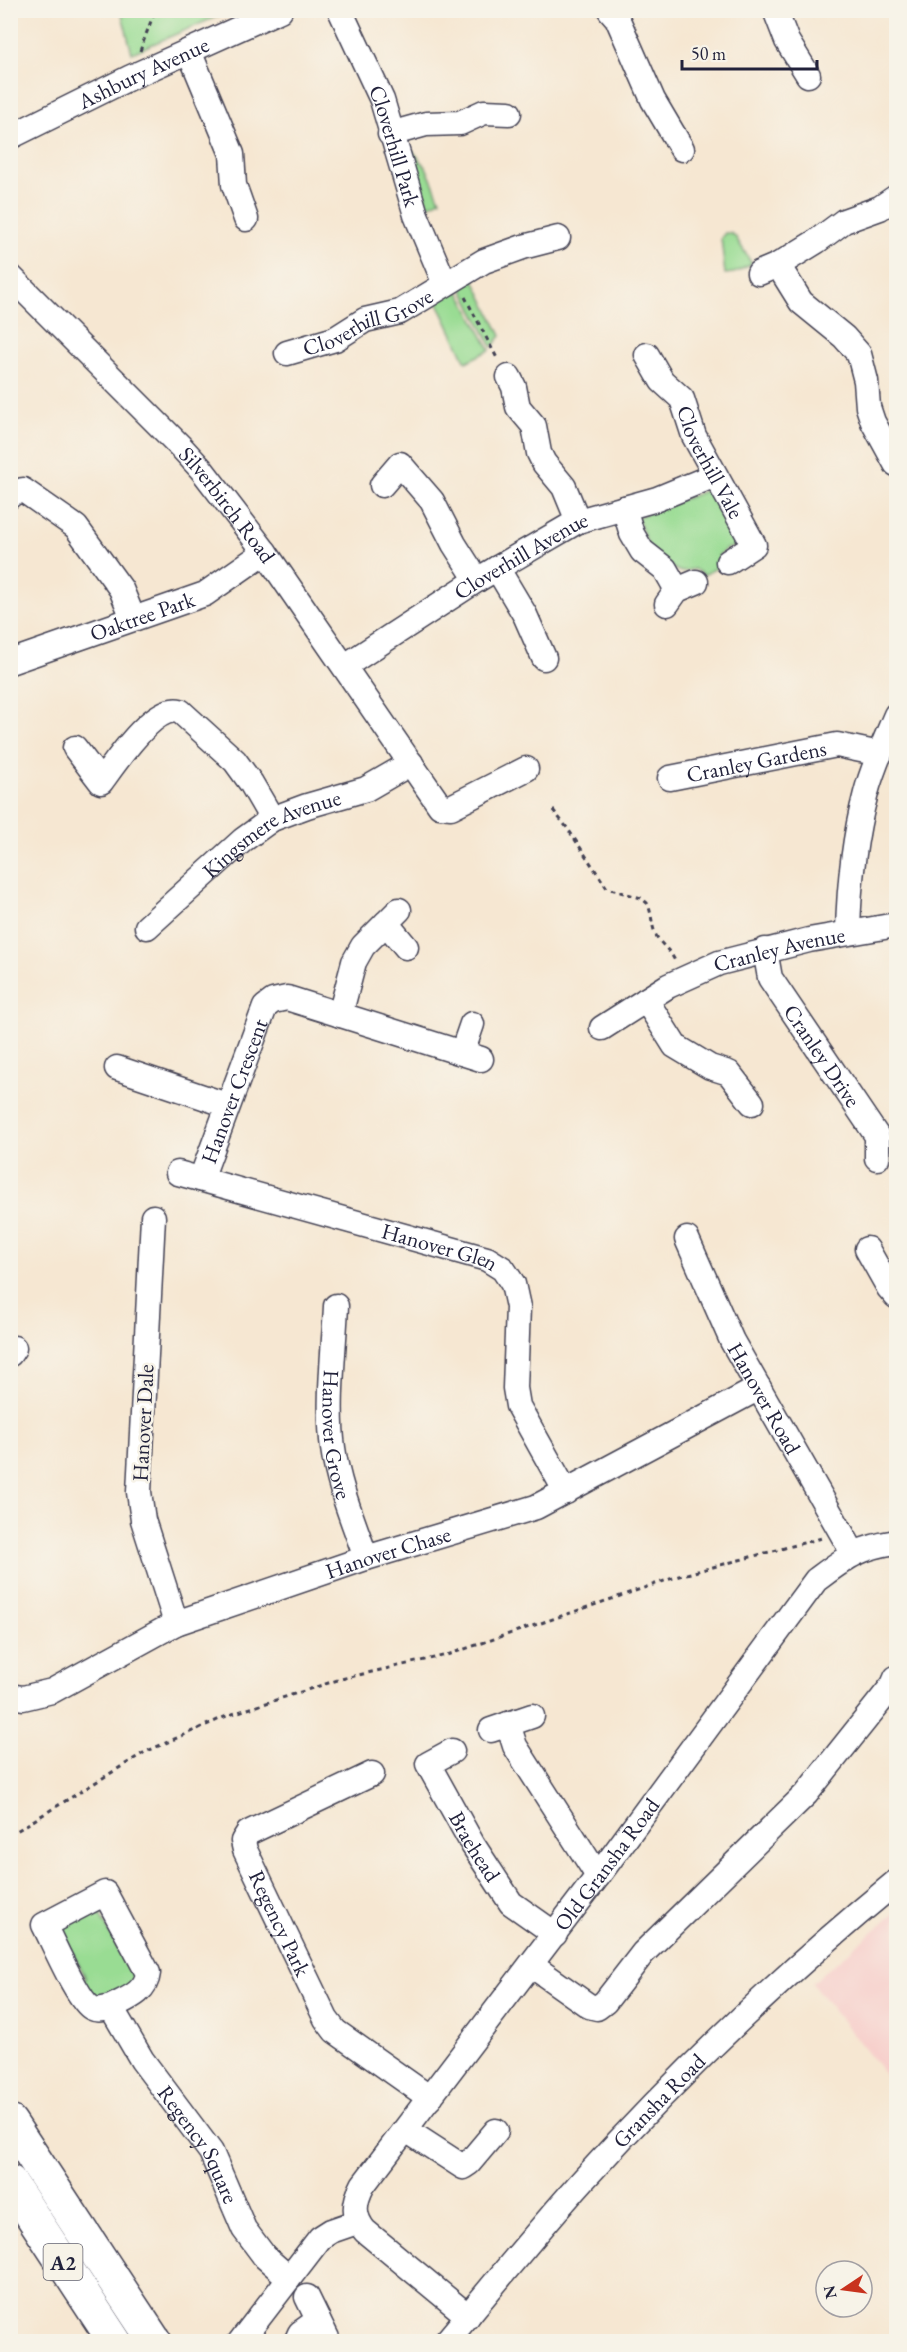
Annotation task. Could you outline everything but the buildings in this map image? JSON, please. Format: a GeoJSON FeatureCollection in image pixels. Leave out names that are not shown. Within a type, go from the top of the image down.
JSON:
{"type":"FeatureCollection","features":[{"type":"Feature","properties":{"kind":"highway","name":"A2"},"geometry":{"type":"LineString","coordinates":[[10,2122],[155,2342]]}},
{"type":"Feature","properties":{"kind":"highway","name":"A2"},"geometry":{"type":"LineString","coordinates":[[10,2182],[115,2342]]}},
{"type":"Feature","properties":{"kind":"street","name":"Ashbury Avenue"},"geometry":{"type":"LineString","coordinates":[[10,137],[129,78],[280,10]]}},
{"type":"Feature","properties":{"kind":"street","name":"Cloverhill Park"},"geometry":{"type":"LineString","coordinates":[[340,10],[382,100],[390,134],[416,215],[451,282]]}},
{"type":"Feature","properties":{"kind":"street"},"geometry":{"type":"LineString","coordinates":[[610,10],[617,18],[654,100],[682,149]]}},
{"type":"Feature","properties":{"kind":"street"},"geometry":{"type":"LineString","coordinates":[[776,10],[787,41],[808,75]]}},
{"type":"Feature","properties":{"kind":"street"},"geometry":{"type":"LineString","coordinates":[[189,51],[232,154],[234,185],[246,219]]}},
{"type":"Feature","properties":{"kind":"street"},"geometry":{"type":"LineString","coordinates":[[390,134],[426,124],[460,123],[484,112],[509,113]]}},
{"type":"Feature","properties":{"kind":"street"},"geometry":{"type":"LineString","coordinates":[[894,474],[868,407],[866,381],[860,354],[844,337],[801,302],[768,269],[817,241],[844,221],[880,208],[897,197]]}},
{"type":"Feature","properties":{"kind":"street","name":"Cloverhill Grove"},"geometry":{"type":"LineString","coordinates":[[287,353],[335,339],[365,320],[400,312],[484,261],[558,238]]}},
{"type":"Feature","properties":{"kind":"street","name":"Silverbirch Road"},"geometry":{"type":"LineString","coordinates":[[10,276],[182,447],[202,470],[265,552],[440,806],[451,807],[526,769]]}},
{"type":"Feature","properties":{"kind":"street","name":"Cloverhill Vale"},"geometry":{"type":"LineString","coordinates":[[647,356],[662,381],[682,399],[693,436],[713,476],[754,545],[728,562]]}},
{"type":"Feature","properties":{"kind":"street"},"geometry":{"type":"LineString","coordinates":[[509,377],[514,387],[518,407],[534,426],[539,453],[544,463],[564,487],[578,521]]}},
{"type":"Feature","properties":{"kind":"street"},"geometry":{"type":"LineString","coordinates":[[382,485],[400,464],[432,501],[454,544],[487,574],[525,615],[544,658]]}},
{"type":"Feature","properties":{"kind":"street","name":"Cloverhill Avenue"},"geometry":{"type":"LineString","coordinates":[[345,666],[487,574],[578,521],[657,499],[713,476]]}},
{"type":"Feature","properties":{"kind":"street"},"geometry":{"type":"LineString","coordinates":[[10,496],[23,490],[76,527],[121,589],[133,618]]}},
{"type":"Feature","properties":{"kind":"street"},"geometry":{"type":"LineString","coordinates":[[624,508],[632,534],[642,551],[665,568],[680,592]]}},
{"type":"Feature","properties":{"kind":"street","name":"Oaktree Park"},"geometry":{"type":"LineString","coordinates":[[10,662],[205,594],[265,552]]}},
{"type":"Feature","properties":{"kind":"street"},"geometry":{"type":"LineString","coordinates":[[75,748],[101,782],[132,740],[164,713],[172,709],[180,711],[235,761],[272,819]]}},
{"type":"Feature","properties":{"kind":"street"},"geometry":{"type":"LineString","coordinates":[[848,932],[849,887],[866,794],[879,754],[897,715]]}},
{"type":"Feature","properties":{"kind":"street","name":"Cranley Gardens"},"geometry":{"type":"LineString","coordinates":[[670,778],[837,745],[879,754]]}},
{"type":"Feature","properties":{"kind":"street","name":"Kingsmere Avenue"},"geometry":{"type":"LineString","coordinates":[[147,927],[243,840],[272,819],[366,789],[411,763]]}},
{"type":"Feature","properties":{"kind":"street"},"geometry":{"type":"LineString","coordinates":[[340,1015],[354,962],[363,946],[393,917],[406,947]]}},
{"type":"Feature","properties":{"kind":"street","name":"Cranley Avenue"},"geometry":{"type":"LineString","coordinates":[[602,1028],[675,983],[719,963],[765,950],[848,932],[897,926]]}},
{"type":"Feature","properties":{"kind":"street","name":"Cranley Drive"},"geometry":{"type":"LineString","coordinates":[[765,950],[771,978],[877,1136],[878,1158]]}},
{"type":"Feature","properties":{"kind":"street","name":"Hanover Crescent"},"geometry":{"type":"LineString","coordinates":[[201,1179],[265,1008],[273,1001],[287,998],[472,1056],[472,1024]]}},
{"type":"Feature","properties":{"kind":"street"},"geometry":{"type":"LineString","coordinates":[[646,1000],[675,1046],[710,1067],[729,1073],[752,1103]]}},
{"type":"Feature","properties":{"kind":"street"},"geometry":{"type":"LineString","coordinates":[[117,1068],[227,1105]]}},
{"type":"Feature","properties":{"kind":"street","name":"Hanover Glen"},"geometry":{"type":"LineString","coordinates":[[178,1173],[487,1259],[503,1269],[513,1284],[518,1307],[515,1388],[518,1406],[566,1492]]}},
{"type":"Feature","properties":{"kind":"street","name":"Hanover Dale"},"geometry":{"type":"LineString","coordinates":[[153,1217],[139,1492],[143,1520],[176,1623]]}},
{"type":"Feature","properties":{"kind":"street","name":"Hanover Road"},"geometry":{"type":"LineString","coordinates":[[687,1239],[732,1341],[847,1543]]}},
{"type":"Feature","properties":{"kind":"street"},"geometry":{"type":"LineString","coordinates":[[867,1249],[889,1288],[897,1296]]}},
{"type":"Feature","properties":{"kind":"street","name":"Hanover Grove"},"geometry":{"type":"LineString","coordinates":[[336,1306],[331,1425],[333,1448],[337,1472],[366,1558]]}},
{"type":"Feature","properties":{"kind":"street","name":"Hanover Chase"},"geometry":{"type":"LineString","coordinates":[[10,1696],[23,1698],[52,1691],[176,1623],[366,1558],[536,1507],[759,1388]]}},
{"type":"Feature","properties":{"kind":"street","name":"Old Gransha Road"},"geometry":{"type":"LineString","coordinates":[[357,2222],[354,2202],[363,2185],[555,1934],[816,1580],[847,1543],[875,1545],[897,1542]]}},
{"type":"Feature","properties":{"kind":"street"},"geometry":{"type":"LineString","coordinates":[[531,1965],[589,2006],[597,2008],[605,2002],[643,1953],[806,1794],[897,1678]]}},
{"type":"Feature","properties":{"kind":"street"},"geometry":{"type":"LineString","coordinates":[[532,1716],[499,1727],[515,1746],[598,1876]]}},
{"type":"Feature","properties":{"kind":"street","name":"Braehead"},"geometry":{"type":"LineString","coordinates":[[452,1751],[428,1764],[473,1845],[511,1903],[555,1934]]}},
{"type":"Feature","properties":{"kind":"street","name":"Regency Park"},"geometry":{"type":"LineString","coordinates":[[372,1774],[248,1833],[243,1841],[245,1850],[326,2019],[335,2031],[430,2098]]}},
{"type":"Feature","properties":{"kind":"street","name":"Gransha Road"},"geometry":{"type":"LineString","coordinates":[[447,2342],[584,2179],[696,2063],[761,1998],[897,1882]]}},
{"type":"Feature","properties":{"kind":"street"},"geometry":{"type":"LineString","coordinates":[[105,1893],[148,1973],[147,1982],[139,1992],[111,2007],[97,2010],[89,2007],[79,1994],[44,1925],[105,1893]]}},
{"type":"Feature","properties":{"kind":"street","name":"Regency Square"},"geometry":{"type":"LineString","coordinates":[[111,2007],[142,2060],[211,2152],[244,2229],[265,2257],[289,2278]]}},
{"type":"Feature","properties":{"kind":"street"},"geometry":{"type":"LineString","coordinates":[[406,2130],[463,2167],[496,2132]]}},
{"type":"Feature","properties":{"kind":"street"},"geometry":{"type":"LineString","coordinates":[[240,2342],[320,2238],[331,2231],[357,2222],[468,2316]]}},
{"type":"Feature","properties":{"kind":"street"},"geometry":{"type":"LineString","coordinates":[[296,2342],[300,2333],[323,2329],[307,2297]]}},
{"type":"Feature","properties":{"kind":"path"},"geometry":{"type":"LineString","coordinates":[[129,78],[155,10]]}},
{"type":"Feature","properties":{"kind":"path"},"geometry":{"type":"LineString","coordinates":[[451,282],[509,377]]}},
{"type":"Feature","properties":{"kind":"path"},"geometry":{"type":"LineString","coordinates":[[553,810],[607,888],[641,898],[647,903],[654,932],[658,940],[670,950],[675,983]]}},
{"type":"Feature","properties":{"kind":"path"},"geometry":{"type":"LineString","coordinates":[[10,1835],[145,1752],[229,1715],[341,1679],[447,1655],[679,1576],[847,1543]]}},
{"type":"Feature","properties":{"kind":"shaded area"},"geometry":{"type":"Polygon","coordinates":[[[896,1912],[896,2086],[895,2087],[812,1983],[896,1912]]]}},
{"type":"Feature","properties":{"kind":"green space"},"geometry":{"type":"Polygon","coordinates":[[[121,10],[230,11],[132,53],[121,10]]]}},
{"type":"Feature","properties":{"kind":"green space"},"geometry":{"type":"Polygon","coordinates":[[[408,145],[426,167],[440,200],[428,206],[408,145]]]}},
{"type":"Feature","properties":{"kind":"green space"},"geometry":{"type":"Polygon","coordinates":[[[725,233],[735,236],[752,264],[734,273],[725,274],[721,238],[725,233]]]}},
{"type":"Feature","properties":{"kind":"green space"},"geometry":{"type":"Polygon","coordinates":[[[473,278],[501,336],[492,347],[461,286],[473,278]]]}},
{"type":"Feature","properties":{"kind":"green space"},"geometry":{"type":"Polygon","coordinates":[[[457,288],[490,350],[466,362],[436,299],[457,288]]]}},
{"type":"Feature","properties":{"kind":"green space"},"geometry":{"type":"Polygon","coordinates":[[[710,489],[738,538],[734,547],[726,549],[719,555],[720,566],[704,575],[694,569],[681,572],[674,569],[649,547],[637,517],[710,489]]]}},
{"type":"Feature","properties":{"kind":"green space"},"geometry":{"type":"Polygon","coordinates":[[[101,1905],[105,1912],[100,1915],[125,1962],[132,1959],[139,1971],[134,1983],[102,2001],[96,2001],[81,1981],[86,1978],[59,1928],[101,1905]]]}}]}
